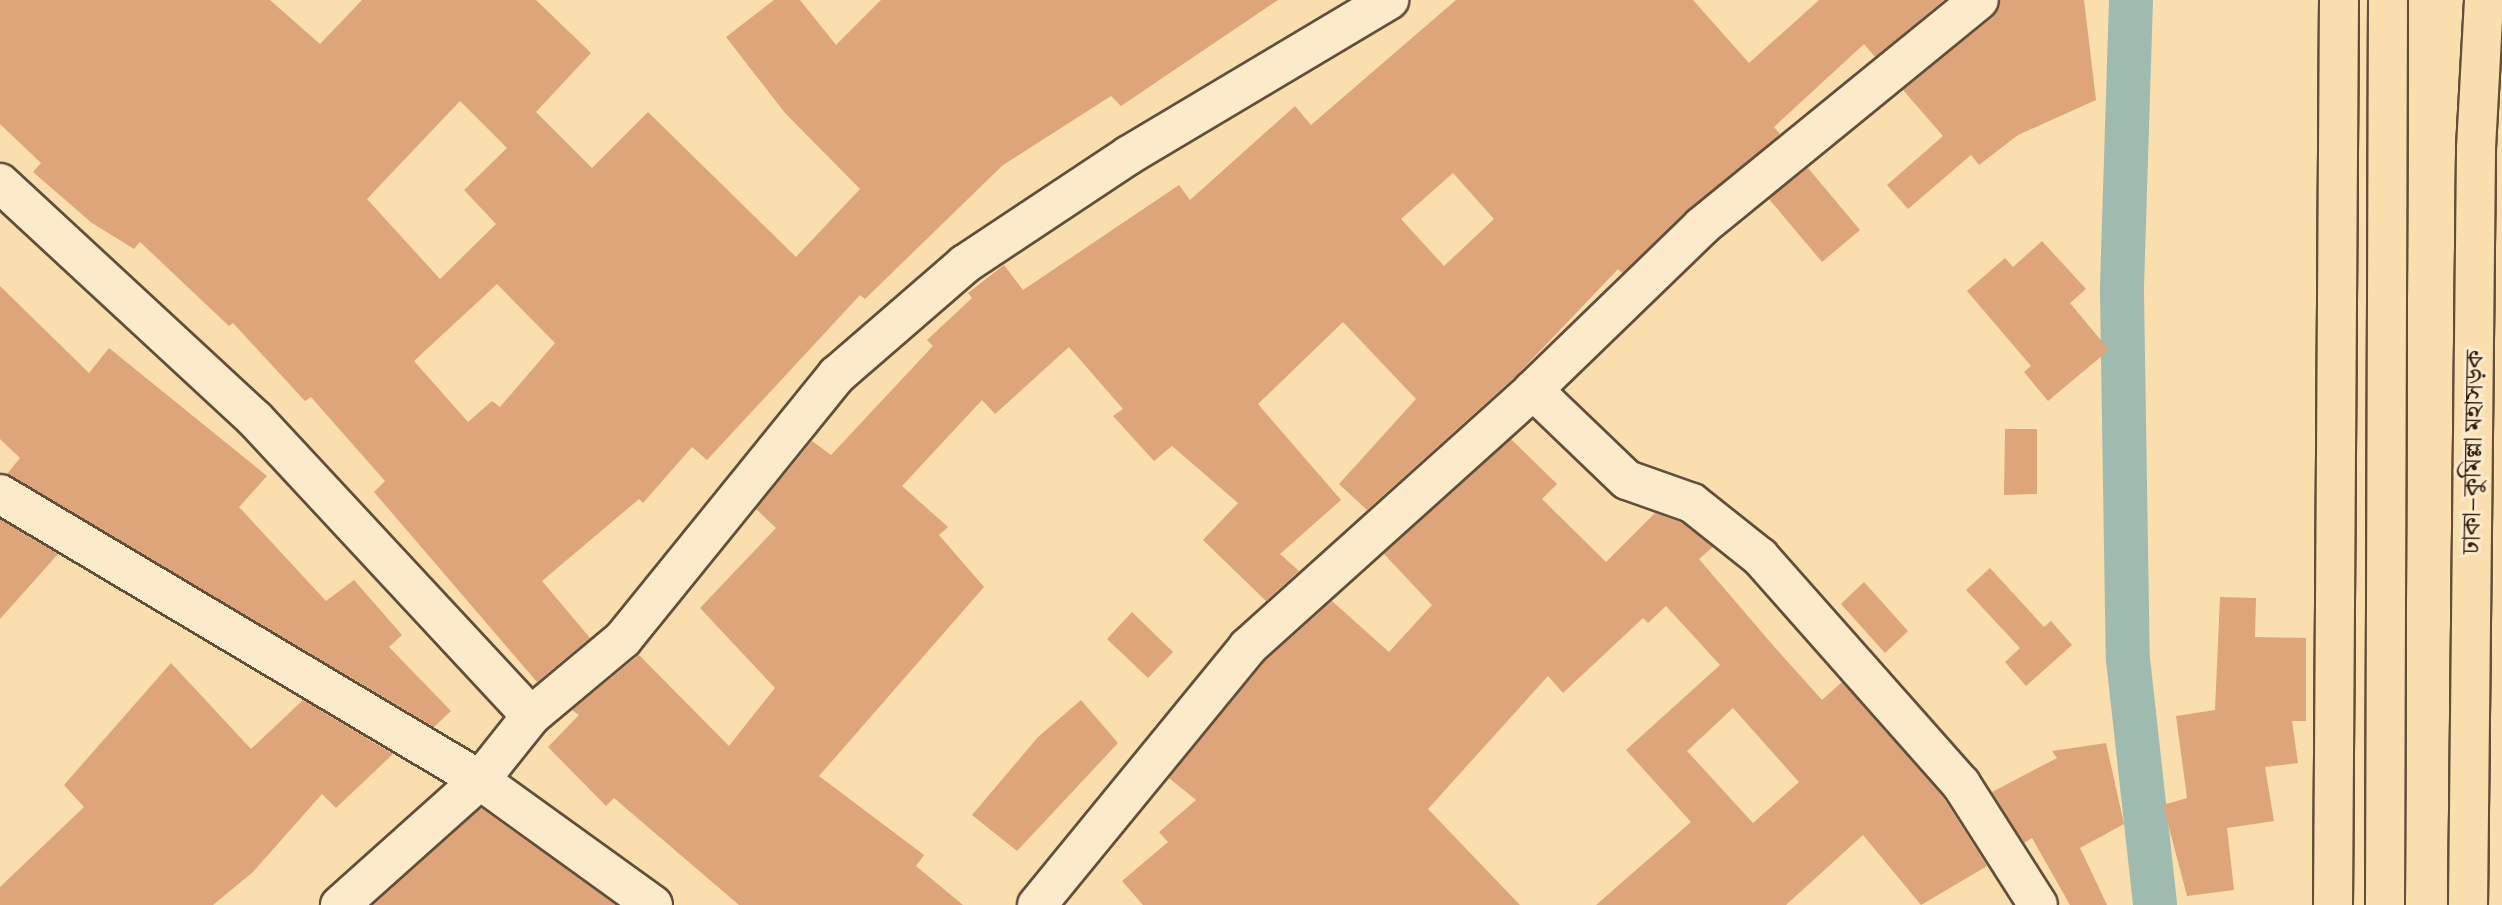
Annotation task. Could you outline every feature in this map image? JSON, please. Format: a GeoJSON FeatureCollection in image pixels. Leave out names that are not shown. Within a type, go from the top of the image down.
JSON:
{"type":"FeatureCollection","features":[{"type":"Feature","properties":{"kind":"highway"},"geometry":{"type":"LineString","coordinates":[[2333,905],[2339,0]]}},
{"type":"Feature","properties":{"kind":"highway"},"geometry":{"type":"LineString","coordinates":[[2385,905],[2388,0]]}},
{"type":"Feature","properties":{"kind":"highway","name":"ঢাকা–কুমিল্লা মহাসড়ক"},"geometry":{"type":"LineString","coordinates":[[2468,905],[2476,148],[2484,0]]}},
{"type":"Feature","properties":{"kind":"street"},"geometry":{"type":"LineString","coordinates":[[340,905],[480,780],[530,716],[623,639],[837,375],[965,264],[1129,155],[1389,0]]}},
{"type":"Feature","properties":{"kind":"street"},"geometry":{"type":"LineString","coordinates":[[1037,905],[1248,648],[1533,390],[1702,226],[1979,0]]}},
{"type":"Feature","properties":{"kind":"street"},"geometry":{"type":"LineString","coordinates":[[0,183],[255,419],[530,716]]}},
{"type":"Feature","properties":{"kind":"street"},"geometry":{"type":"LineString","coordinates":[[1533,390],[1627,480],[1692,503],[1760,557],[1961,784],[2038,905]]}},
{"type":"Feature","properties":{"kind":"street"},"geometry":{"type":"LineString","coordinates":[[0,494],[480,780],[653,905]]}},
{"type":"Feature","properties":{"kind":"building"},"geometry":{"type":"Polygon","coordinates":[[[0,0],[270,0],[320,44],[362,0],[536,0],[591,53],[536,112],[592,168],[648,112],[796,257],[860,189],[785,113],[726,37],[774,0],[800,0],[836,45],[881,0],[1278,0],[1121,106],[1111,96],[1003,165],[865,299],[860,295],[707,460],[692,447],[643,503],[639,499],[542,581],[590,638],[537,682],[374,492],[385,481],[311,397],[305,401],[233,323],[229,326],[140,242],[134,249],[92,223],[33,172],[41,163],[0,124],[0,0]],[[460,101],[367,199],[440,279],[496,224],[464,190],[507,148],[460,101]],[[497,284],[414,361],[468,422],[492,401],[500,407],[555,343],[497,284]]]}},
{"type":"Feature","properties":{"kind":"building"},"geometry":{"type":"Polygon","coordinates":[[[1456,0],[1693,0],[1749,63],[1819,0],[1944,0],[1875,57],[1864,44],[1774,127],[1780,134],[1622,273],[1618,269],[1518,374],[1367,510],[1339,484],[1416,399],[1343,322],[1258,404],[1341,500],[1280,554],[1299,571],[1266,601],[1203,540],[1238,503],[1172,446],[1154,461],[1113,416],[1123,409],[1069,347],[995,414],[982,400],[902,486],[948,527],[939,535],[984,587],[819,776],[924,855],[916,866],[963,905],[739,905],[614,798],[606,806],[548,747],[579,715],[572,710],[639,655],[729,746],[775,688],[700,608],[776,528],[756,509],[812,441],[831,455],[933,346],[927,340],[972,298],[968,293],[1004,265],[1023,290],[1179,185],[1190,200],[1295,106],[1311,125],[1456,0]],[[1453,173],[1401,219],[1444,266],[1494,219],[1453,173]]]}},
{"type":"Feature","properties":{"kind":"building"},"geometry":{"type":"Polygon","coordinates":[[[2000,0],[2084,0],[2096,100],[2018,135],[1979,165],[1971,155],[1908,209],[1887,185],[1943,136],[1903,90],[1993,17],[2000,0]]]}},
{"type":"Feature","properties":{"kind":"building"},"geometry":{"type":"Polygon","coordinates":[[[1808,168],[1860,230],[1822,262],[1769,199],[1808,168]]]}},
{"type":"Feature","properties":{"kind":"building"},"geometry":{"type":"Polygon","coordinates":[[[2042,241],[2086,289],[2070,303],[2109,350],[2048,401],[2024,372],[2031,366],[1967,291],[2005,258],[2013,267],[2042,241]]]}},
{"type":"Feature","properties":{"kind":"building"},"geometry":{"type":"Polygon","coordinates":[[[0,286],[89,373],[109,348],[267,476],[239,507],[326,601],[354,580],[402,635],[389,647],[451,711],[434,727],[7,474],[20,458],[0,439],[0,286]]]}},
{"type":"Feature","properties":{"kind":"building"},"geometry":{"type":"Polygon","coordinates":[[[2005,429],[2037,429],[2037,494],[2004,495],[2005,429]]]}},
{"type":"Feature","properties":{"kind":"building"},"geometry":{"type":"Polygon","coordinates":[[[1511,439],[1557,484],[1542,499],[1606,562],[1655,513],[1681,522],[1713,547],[1699,559],[1822,700],[1842,682],[1943,797],[1987,866],[1921,905],[1863,835],[1786,905],[1596,905],[1691,822],[1626,750],[1720,665],[1666,606],[1648,623],[1643,618],[1563,693],[1548,676],[1428,809],[1520,905],[1143,905],[1122,881],[1168,842],[1159,832],[1196,800],[1169,778],[1264,662],[1332,601],[1389,652],[1432,605],[1384,554],[1511,439]],[[1733,708],[1687,751],[1753,823],[1799,782],[1733,708]]]}},
{"type":"Feature","properties":{"kind":"building"},"geometry":{"type":"Polygon","coordinates":[[[0,519],[58,554],[0,619],[0,519]]]}},
{"type":"Feature","properties":{"kind":"building"},"geometry":{"type":"Polygon","coordinates":[[[1990,568],[2044,627],[2051,621],[2072,645],[2026,686],[2005,662],[2020,648],[1966,590],[1990,568]]]}},
{"type":"Feature","properties":{"kind":"building"},"geometry":{"type":"Polygon","coordinates":[[[1864,582],[1908,631],[1885,653],[1841,604],[1864,582]]]}},
{"type":"Feature","properties":{"kind":"building"},"geometry":{"type":"Polygon","coordinates":[[[2220,597],[2256,598],[2255,637],[2306,638],[2306,721],[2292,721],[2298,763],[2265,767],[2274,821],[2227,828],[2234,890],[2187,896],[2163,805],[2187,798],[2176,716],[2215,710],[2220,597]]]}},
{"type":"Feature","properties":{"kind":"building"},"geometry":{"type":"Polygon","coordinates":[[[1132,612],[1173,652],[1148,678],[1107,639],[1132,612]]]}},
{"type":"Feature","properties":{"kind":"building"},"geometry":{"type":"Polygon","coordinates":[[[171,663],[251,749],[303,700],[393,754],[336,808],[322,794],[253,872],[213,905],[0,905],[0,887],[84,807],[64,785],[171,663]]]}},
{"type":"Feature","properties":{"kind":"building"},"geometry":{"type":"Polygon","coordinates":[[[1081,700],[1118,743],[1017,851],[972,815],[1038,737],[1081,700]]]}},
{"type":"Feature","properties":{"kind":"building"},"geometry":{"type":"Polygon","coordinates":[[[2106,743],[2124,824],[2080,848],[2107,905],[2070,905],[2032,838],[2024,843],[1992,792],[2057,758],[2052,751],[2106,743]]]}},
{"type":"Feature","properties":{"kind":"building"},"geometry":{"type":"Polygon","coordinates":[[[481,808],[616,905],[373,905],[481,808]]]}},
{"type":"Feature","properties":{"kind":"waterway"},"geometry":{"type":"LineString","coordinates":[[2131,0],[2122,293],[2128,659],[2155,905]]}}]}
